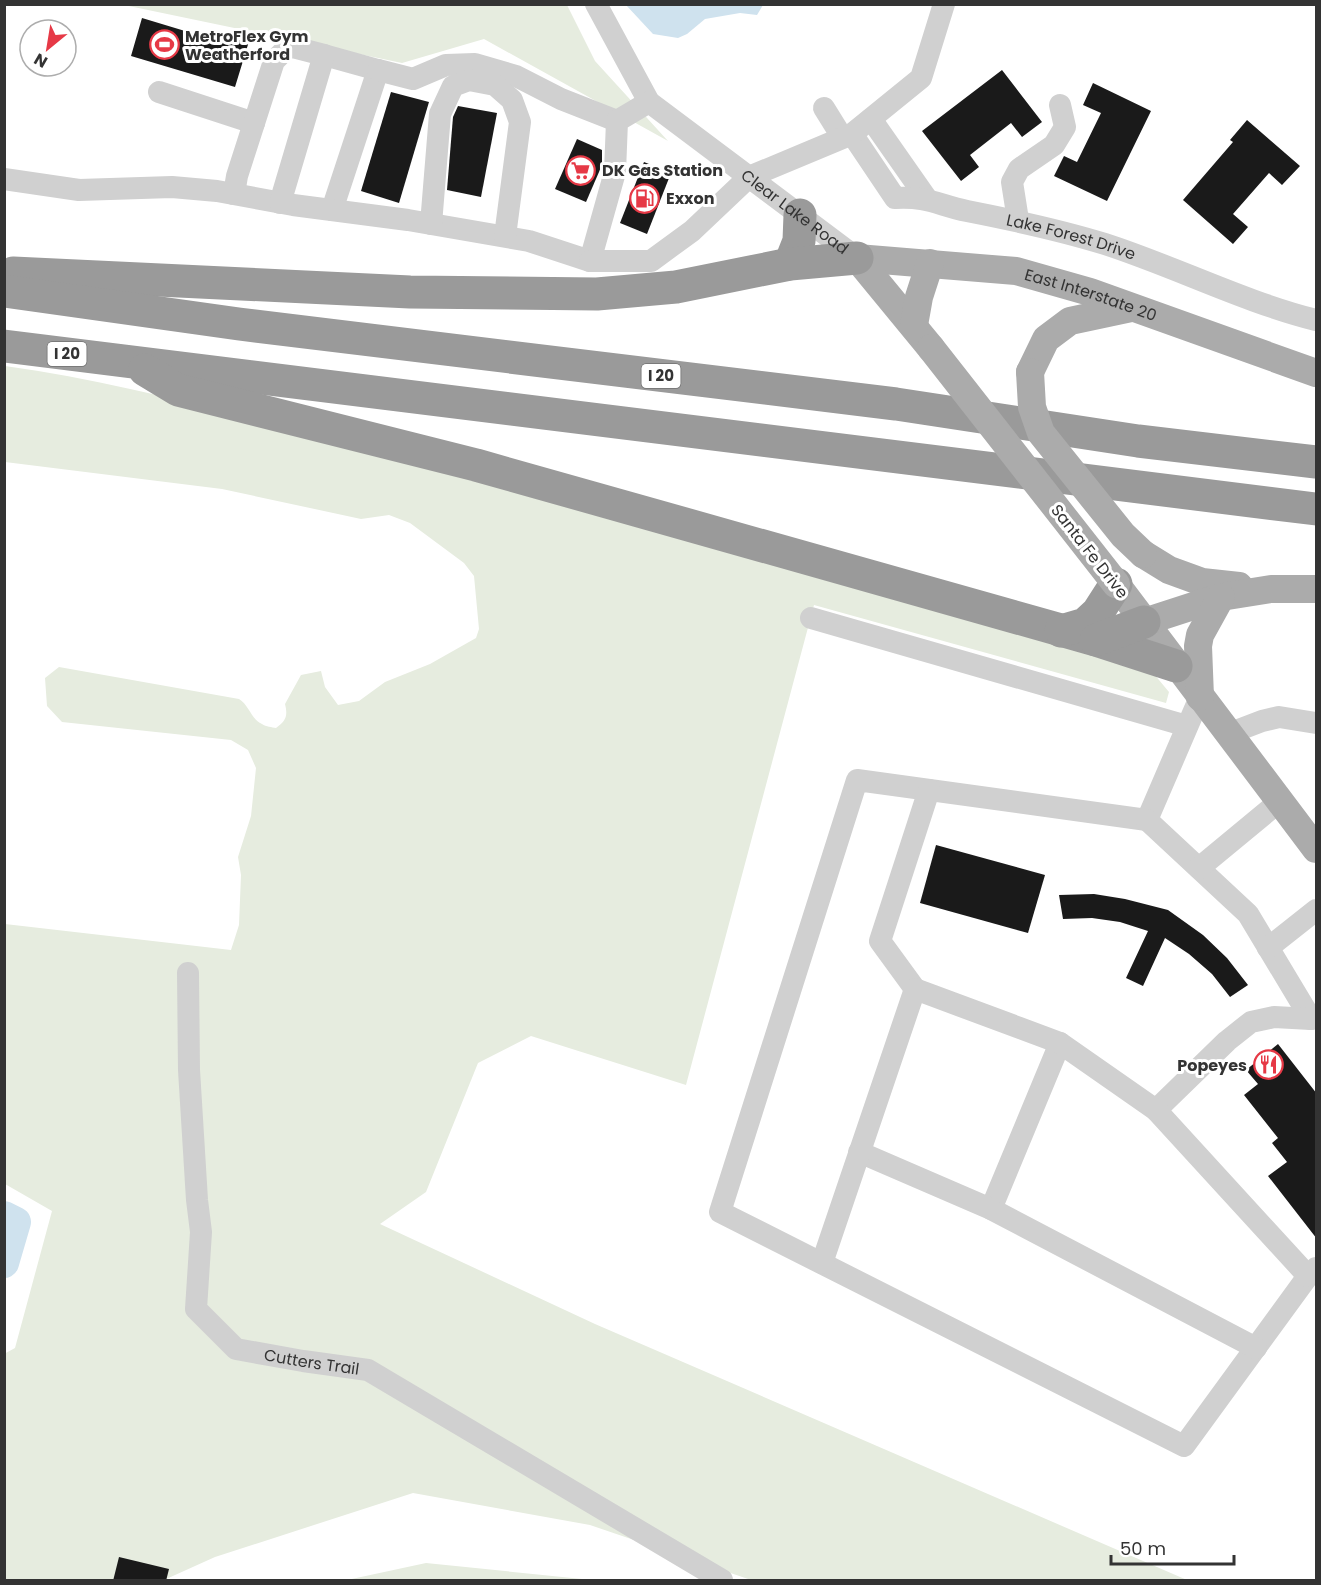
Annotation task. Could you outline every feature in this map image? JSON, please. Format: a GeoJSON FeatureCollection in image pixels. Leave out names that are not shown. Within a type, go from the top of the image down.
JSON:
{"type":"FeatureCollection","features":[{"type":"Feature","properties":{"kind":"highway"},"geometry":{"type":"LineString","coordinates":[[790,264],[799,240],[800,215]]}},
{"type":"Feature","properties":{"kind":"highway"},"geometry":{"type":"LineString","coordinates":[[4,273],[410,292],[597,294],[675,287],[790,264],[857,258]]}},
{"type":"Feature","properties":{"kind":"highway","name":"I 20"},"geometry":{"type":"LineString","coordinates":[[4,291],[263,327],[896,404],[1138,441],[1317,462]]}},
{"type":"Feature","properties":{"kind":"highway","name":"I 20"},"geometry":{"type":"LineString","coordinates":[[4,346],[1317,509]]}},
{"type":"Feature","properties":{"kind":"highway"},"geometry":{"type":"LineString","coordinates":[[130,362],[178,390],[476,465],[1096,640],[1176,666]]}},
{"type":"Feature","properties":{"kind":"highway"},"geometry":{"type":"LineString","coordinates":[[1061,631],[1084,624],[1098,612],[1116,584]]}},
{"type":"Feature","properties":{"kind":"highway"},"geometry":{"type":"LineString","coordinates":[[1096,640],[1144,622]]}},
{"type":"Feature","properties":{"kind":"main road","name":"East Interstate 20"},"geometry":{"type":"LineString","coordinates":[[857,258],[1016,271],[1090,292],[1317,372]]}},
{"type":"Feature","properties":{"kind":"main road","name":"Santa Fe Drive"},"geometry":{"type":"LineString","coordinates":[[857,258],[914,325],[1116,584],[1317,849]]}},
{"type":"Feature","properties":{"kind":"main road"},"geometry":{"type":"LineString","coordinates":[[914,325],[919,297],[930,263]]}},
{"type":"Feature","properties":{"kind":"main road"},"geometry":{"type":"LineString","coordinates":[[1131,308],[1070,321],[1046,339],[1030,372],[1032,407],[1041,433],[1123,535],[1143,554],[1169,570],[1202,582],[1271,589],[1317,589]]}},
{"type":"Feature","properties":{"kind":"main road"},"geometry":{"type":"LineString","coordinates":[[1144,622],[1221,597],[1271,589]]}},
{"type":"Feature","properties":{"kind":"main road"},"geometry":{"type":"LineString","coordinates":[[1200,697],[1198,646],[1200,635],[1221,597]]}},
{"type":"Feature","properties":{"kind":"street","name":"Clear Lake Road"},"geometry":{"type":"LineString","coordinates":[[596,4],[649,102],[857,258]]}},
{"type":"Feature","properties":{"kind":"street"},"geometry":{"type":"LineString","coordinates":[[4,179],[79,190],[172,188],[217,191],[280,203],[505,236],[529,241],[590,261],[651,261],[692,231],[749,177],[847,135],[871,119],[921,78],[944,4]]}},
{"type":"Feature","properties":{"kind":"street"},"geometry":{"type":"LineString","coordinates":[[234,194],[237,176],[274,61],[290,46],[413,79],[446,65],[475,64],[516,75],[561,99],[617,121]]}},
{"type":"Feature","properties":{"kind":"street"},"geometry":{"type":"LineString","coordinates":[[280,203],[324,55]]}},
{"type":"Feature","properties":{"kind":"street"},"geometry":{"type":"LineString","coordinates":[[332,210],[378,70]]}},
{"type":"Feature","properties":{"kind":"street"},"geometry":{"type":"LineString","coordinates":[[431,224],[440,114],[453,86],[469,81],[495,86],[512,100],[520,122],[505,236]]}},
{"type":"Feature","properties":{"kind":"street"},"geometry":{"type":"LineString","coordinates":[[159,92],[254,123]]}},
{"type":"Feature","properties":{"kind":"street"},"geometry":{"type":"LineString","coordinates":[[617,121],[649,102]]}},
{"type":"Feature","properties":{"kind":"street"},"geometry":{"type":"LineString","coordinates":[[1018,220],[1012,182],[1019,169],[1054,144],[1065,127],[1060,105]]}},
{"type":"Feature","properties":{"kind":"street"},"geometry":{"type":"LineString","coordinates":[[824,108],[847,135]]}},
{"type":"Feature","properties":{"kind":"street"},"geometry":{"type":"LineString","coordinates":[[871,119],[927,199]]}},
{"type":"Feature","properties":{"kind":"street"},"geometry":{"type":"LineString","coordinates":[[590,261],[615,172],[617,121]]}},
{"type":"Feature","properties":{"kind":"street","name":"Lake Forest Drive"},"geometry":{"type":"LineString","coordinates":[[847,135],[895,198],[927,199],[957,209],[1018,220],[1106,244],[1225,290],[1317,320]]}},
{"type":"Feature","properties":{"kind":"street"},"geometry":{"type":"LineString","coordinates":[[811,618],[1187,726]]}},
{"type":"Feature","properties":{"kind":"street"},"geometry":{"type":"LineString","coordinates":[[1147,820],[1200,697]]}},
{"type":"Feature","properties":{"kind":"street"},"geometry":{"type":"LineString","coordinates":[[1228,734],[1279,717],[1317,723]]}},
{"type":"Feature","properties":{"kind":"street"},"geometry":{"type":"LineString","coordinates":[[929,790],[880,940],[915,989],[1060,1043],[1156,1110],[1312,1272],[1184,1446],[720,1212],[857,780],[1147,820],[1248,914],[1314,1018]]}},
{"type":"Feature","properties":{"kind":"street"},"geometry":{"type":"LineString","coordinates":[[1199,868],[1280,801]]}},
{"type":"Feature","properties":{"kind":"street"},"geometry":{"type":"LineString","coordinates":[[1268,948],[1313,919]]}},
{"type":"Feature","properties":{"kind":"street","name":"Cutters Trail"},"geometry":{"type":"LineString","coordinates":[[188,973],[189,1080],[201,1232],[196,1309],[236,1349],[368,1370],[722,1581]]}},
{"type":"Feature","properties":{"kind":"street"},"geometry":{"type":"LineString","coordinates":[[822,1263],[915,989]]}},
{"type":"Feature","properties":{"kind":"street"},"geometry":{"type":"LineString","coordinates":[[1156,1110],[1227,1041],[1251,1022],[1274,1017],[1314,1018]]}},
{"type":"Feature","properties":{"kind":"street"},"geometry":{"type":"LineString","coordinates":[[991,1209],[1060,1043]]}},
{"type":"Feature","properties":{"kind":"street"},"geometry":{"type":"LineString","coordinates":[[859,1152],[991,1209],[1256,1348]]}},
{"type":"Feature","properties":{"kind":"shaded area"},"geometry":{"type":"Polygon","coordinates":[[[124,5],[567,5],[595,61],[668,141],[484,39],[402,63],[124,5]]]}},
{"type":"Feature","properties":{"kind":"shaded area"},"geometry":{"type":"Polygon","coordinates":[[[5,366],[105,384],[205,406],[303,432],[765,559],[1127,662],[1154,674],[1169,692],[1166,703],[814,605],[686,1085],[531,1036],[478,1063],[426,1192],[380,1224],[595,1324],[1187,1580],[751,1580],[590,1525],[413,1493],[215,1557],[164,1580],[5,1580],[4,1354],[15,1348],[52,1211],[5,1184],[5,924],[231,950],[239,925],[241,875],[238,857],[251,816],[256,768],[248,750],[231,740],[62,722],[47,706],[45,678],[59,667],[239,699],[258,722],[276,728],[285,718],[285,704],[301,675],[321,671],[325,687],[338,705],[359,701],[385,682],[430,664],[476,638],[479,629],[474,576],[464,563],[410,523],[389,515],[361,519],[222,489],[5,462],[5,366]]]}},
{"type":"Feature","properties":{"kind":"shaded area"},"geometry":{"type":"Polygon","coordinates":[[[426,1563],[582,1579],[586,1580],[347,1580],[426,1563]]]}},
{"type":"Feature","properties":{"kind":"water"},"geometry":{"type":"Polygon","coordinates":[[[626,5],[763,5],[757,15],[740,13],[705,19],[687,34],[678,38],[653,34],[626,5]]]}},
{"type":"Feature","properties":{"kind":"building"},"geometry":{"type":"Polygon","coordinates":[[[142,18],[228,44],[231,32],[250,38],[235,87],[131,56],[142,18]]]}},
{"type":"Feature","properties":{"kind":"building"},"geometry":{"type":"Polygon","coordinates":[[[1002,70],[1042,122],[1022,137],[1011,123],[970,155],[979,167],[961,181],[922,131],[1002,70]]]}},
{"type":"Feature","properties":{"kind":"building"},"geometry":{"type":"Polygon","coordinates":[[[1093,83],[1151,111],[1107,201],[1054,176],[1064,156],[1077,162],[1101,113],[1083,105],[1093,83]]]}},
{"type":"Feature","properties":{"kind":"building"},"geometry":{"type":"Polygon","coordinates":[[[391,92],[429,102],[399,203],[361,191],[391,92]]]}},
{"type":"Feature","properties":{"kind":"building"},"geometry":{"type":"Polygon","coordinates":[[[458,106],[497,113],[481,197],[447,190],[453,117],[458,106]]]}},
{"type":"Feature","properties":{"kind":"building"},"geometry":{"type":"Polygon","coordinates":[[[1247,120],[1300,166],[1282,185],[1269,173],[1233,214],[1248,227],[1233,244],[1183,200],[1233,142],[1230,140],[1247,120]]]}},
{"type":"Feature","properties":{"kind":"building","name":"DK Gas Station"},"geometry":{"type":"Polygon","coordinates":[[[577,139],[602,150],[602,165],[586,202],[555,189],[577,139]]]}},
{"type":"Feature","properties":{"kind":"building","name":"Exxon"},"geometry":{"type":"Polygon","coordinates":[[[644,162],[671,173],[647,234],[620,223],[644,162]]]}},
{"type":"Feature","properties":{"kind":"building"},"geometry":{"type":"Polygon","coordinates":[[[936,845],[1045,875],[1028,933],[920,903],[936,845]]]}},
{"type":"Feature","properties":{"kind":"building"},"geometry":{"type":"Polygon","coordinates":[[[1094,894],[1168,910],[1203,935],[1227,958],[1248,985],[1230,997],[1212,974],[1189,954],[1165,938],[1143,986],[1126,978],[1148,931],[1120,922],[1092,918],[1063,919],[1059,895],[1094,894]]]}},
{"type":"Feature","properties":{"kind":"building"},"geometry":{"type":"Polygon","coordinates":[[[1278,1044],[1317,1094],[1317,1239],[1268,1176],[1287,1162],[1272,1143],[1278,1138],[1244,1095],[1258,1084],[1246,1070],[1278,1044]]]}},
{"type":"Feature","properties":{"kind":"building"},"geometry":{"type":"Polygon","coordinates":[[[119,1557],[169,1569],[166,1581],[113,1581],[119,1557]]]}},
{"type":"Feature","properties":{"kind":"waterway"},"geometry":{"type":"LineString","coordinates":[[4,1216],[16,1222],[4,1263]]}},
{"type":"Feature","properties":{"kind":"place","name":"MetroFlex Gym Weatherford"},"geometry":{"type":"Point","coordinates":[164,45]}},
{"type":"Feature","properties":{"kind":"place","name":"DK Gas Station"},"geometry":{"type":"Point","coordinates":[581,170]}},
{"type":"Feature","properties":{"kind":"place","name":"Exxon"},"geometry":{"type":"Point","coordinates":[645,198]}},
{"type":"Feature","properties":{"kind":"place","name":"Popeyes"},"geometry":{"type":"Point","coordinates":[1268,1065]}}]}
